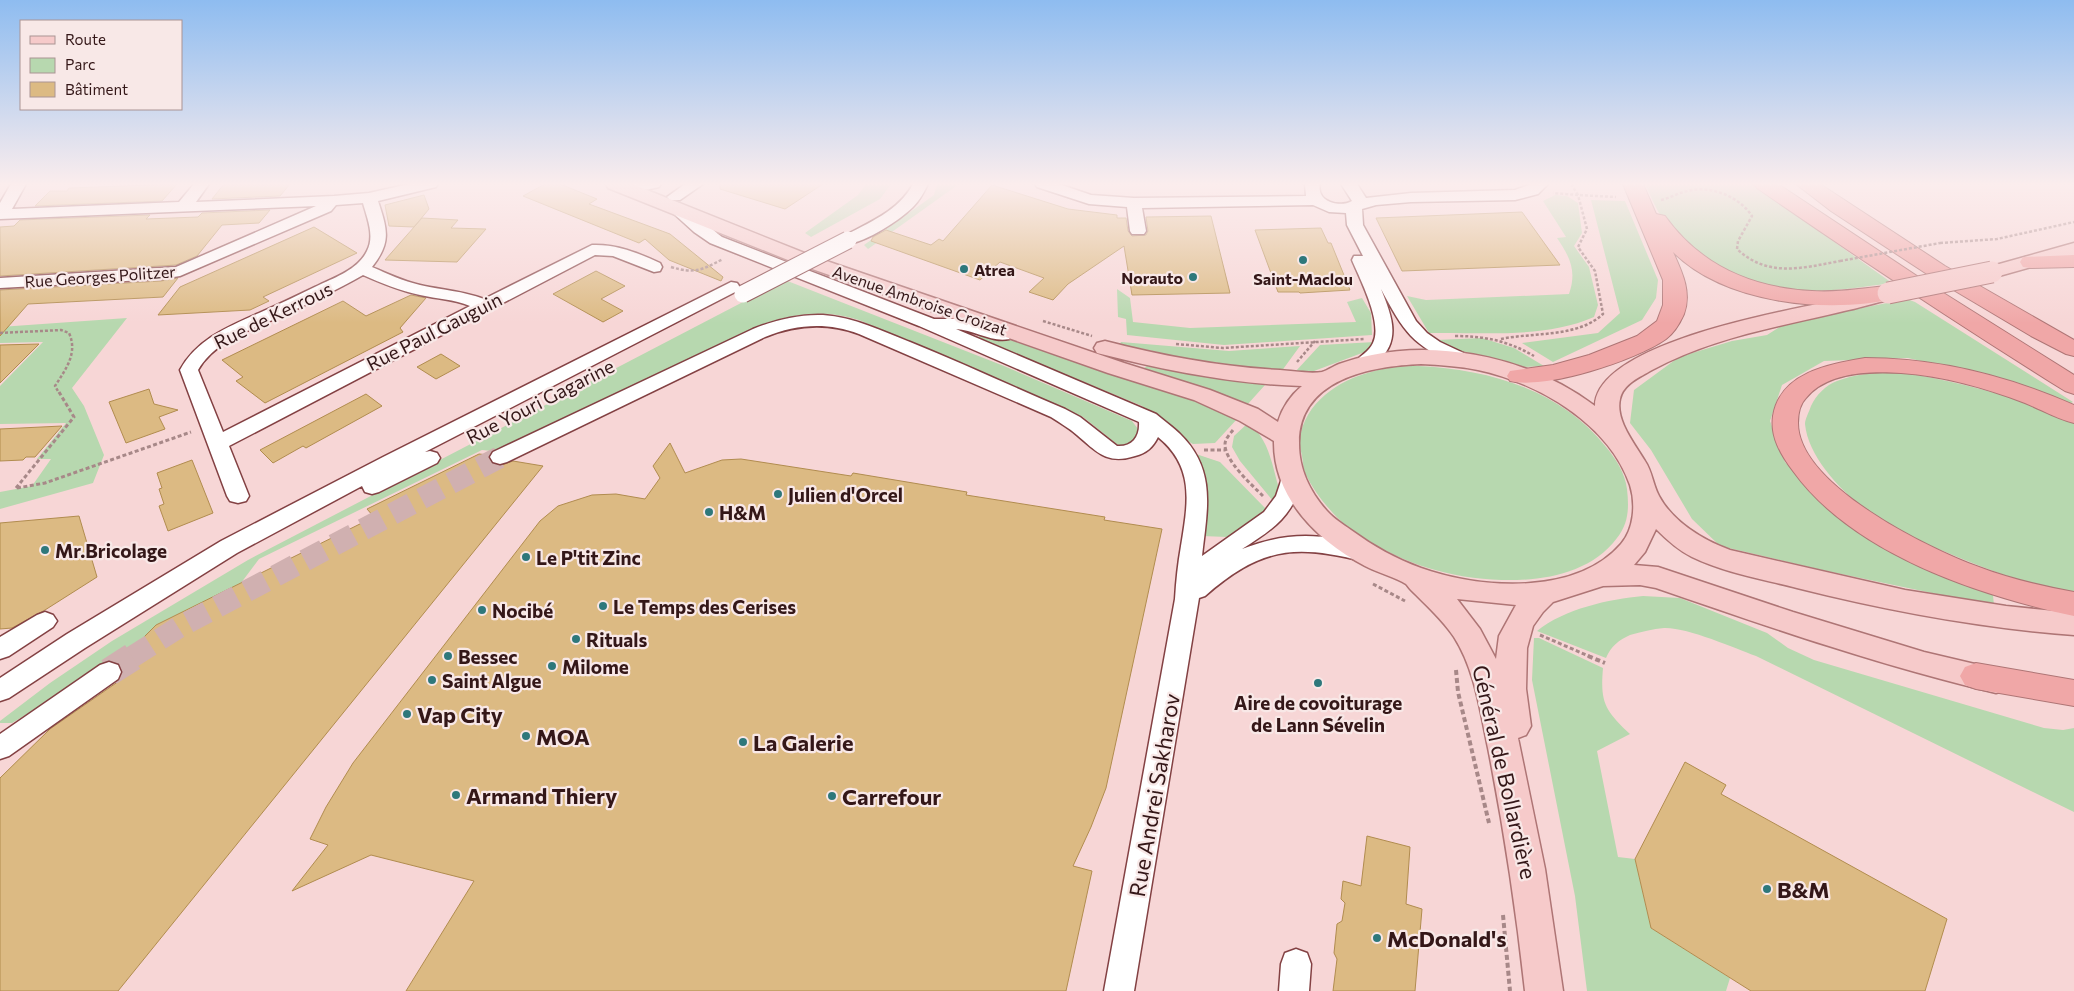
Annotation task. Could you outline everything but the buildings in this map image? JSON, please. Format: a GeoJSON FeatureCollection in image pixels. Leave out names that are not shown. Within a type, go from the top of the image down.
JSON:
{"type":"FeatureCollection","features":[{"type":"Feature","properties":{"kind":"highway"},"geometry":{"type":"LineString","coordinates":[[1519,376],[1560,372],[1624,350],[1664,329],[1674,310],[1676,297],[1674,280],[1650,230]]}},
{"type":"Feature","properties":{"kind":"highway"},"geometry":{"type":"LineString","coordinates":[[1663,230],[1698,262],[1719,274],[1767,291],[1812,298],[1835,298],[1888,293]]}},
{"type":"Feature","properties":{"kind":"highway"},"geometry":{"type":"LineString","coordinates":[[1831,230],[1966,319],[2074,386]]}},
{"type":"Feature","properties":{"kind":"highway"},"geometry":{"type":"LineString","coordinates":[[1856,230],[2074,367]]}},
{"type":"Feature","properties":{"kind":"highway"},"geometry":{"type":"LineString","coordinates":[[1875,230],[1926,264],[2003,310],[2074,349]]}},
{"type":"Feature","properties":{"kind":"highway"},"geometry":{"type":"LineString","coordinates":[[2031,262],[2074,260]]}},
{"type":"Feature","properties":{"kind":"highway"},"geometry":{"type":"LineString","coordinates":[[2074,415],[1987,382],[1943,371],[1885,364],[1836,369],[1817,375],[1800,388],[1789,400],[1786,414],[1786,433],[1795,454],[1807,472],[1830,496],[1863,521],[1906,546],[1952,568],[2000,585],[2074,604]]}},
{"type":"Feature","properties":{"kind":"highway"},"geometry":{"type":"LineString","coordinates":[[1976,676],[2074,693]]}},
{"type":"Feature","properties":{"kind":"main road","name":"Avenue Ambroise Croizat"},"geometry":{"type":"LineString","coordinates":[[738,230],[805,260],[1116,368],[1202,395],[1249,414],[1285,437]]}},
{"type":"Feature","properties":{"kind":"main road","name":"Avenue Ambroise Croizat"},"geometry":{"type":"LineString","coordinates":[[758,230],[972,306],[1093,341],[1127,354],[1239,374],[1283,378],[1326,378]]}},
{"type":"Feature","properties":{"kind":"main road"},"geometry":{"type":"LineString","coordinates":[[1622,445],[1613,426],[1608,408],[1610,393],[1613,387],[1626,375],[1662,354],[1702,337],[1846,305],[1888,293],[1992,272],[2074,249]]}},
{"type":"Feature","properties":{"kind":"main road"},"geometry":{"type":"LineString","coordinates":[[1420,357],[1465,361],[1502,369],[1552,390],[1588,412],[1607,428],[1622,445],[1643,481],[1647,499],[1646,517],[1642,534],[1637,542],[1619,564],[1601,576],[1574,586],[1544,593],[1502,595],[1458,589],[1412,590],[1319,519],[1307,504],[1291,477],[1285,456],[1285,437],[1291,414],[1305,394],[1326,378],[1364,363],[1391,358],[1420,357]]}},
{"type":"Feature","properties":{"kind":"main road"},"geometry":{"type":"LineString","coordinates":[[1647,499],[1662,520],[1688,542],[1709,553],[1734,562],[1933,608],[2028,621],[2074,624]]}},
{"type":"Feature","properties":{"kind":"main road"},"geometry":{"type":"LineString","coordinates":[[1601,576],[1640,574],[1658,578],[1789,622],[1924,664],[2074,701]]}},
{"type":"Feature","properties":{"kind":"main road","name":"Général de Bollardière"},"geometry":{"type":"LineString","coordinates":[[1412,590],[1433,592],[1458,618],[1475,646],[1484,666],[1493,697],[1518,809],[1534,908],[1544,991]]}},
{"type":"Feature","properties":{"kind":"main road","name":"Général de Bollardière"},"geometry":{"type":"LineString","coordinates":[[1544,593],[1530,606],[1516,628],[1511,656],[1511,695],[1546,901],[1558,991]]}},
{"type":"Feature","properties":{"kind":"street","name":"Rue Georges Politzer"},"geometry":{"type":"LineString","coordinates":[[0,283],[161,274],[180,271],[274,230]]}},
{"type":"Feature","properties":{"kind":"street","name":"Rue de Kerrous"},"geometry":{"type":"LineString","coordinates":[[238,496],[189,370],[195,359],[207,347],[224,336],[336,284],[362,269],[375,253],[379,240],[378,230]]}},
{"type":"Feature","properties":{"kind":"street"},"geometry":{"type":"LineString","coordinates":[[702,230],[716,240],[925,322],[1149,419],[1168,432],[1184,450],[1196,478],[1198,510],[1187,578],[1188,599]]}},
{"type":"Feature","properties":{"kind":"street","name":"Rue Youri Gagarine"},"geometry":{"type":"LineString","coordinates":[[842,237],[851,230]]}},
{"type":"Feature","properties":{"kind":"street","name":"Rue Youri Gagarine"},"geometry":{"type":"LineString","coordinates":[[0,691],[145,598],[242,553],[402,472],[737,291],[858,230]]}},
{"type":"Feature","properties":{"kind":"street"},"geometry":{"type":"LineString","coordinates":[[1347,230],[1384,326],[1384,339],[1377,353],[1364,363]]}},
{"type":"Feature","properties":{"kind":"street"},"geometry":{"type":"LineString","coordinates":[[1358,230],[1402,313],[1419,338],[1432,347],[1465,361]]}},
{"type":"Feature","properties":{"kind":"street","name":"Rue Paul Gauguin"},"geometry":{"type":"LineString","coordinates":[[218,444],[592,250],[604,248],[613,250],[654,266]]}},
{"type":"Feature","properties":{"kind":"street"},"geometry":{"type":"LineString","coordinates":[[362,269],[395,283],[420,290],[461,296],[484,305]]}},
{"type":"Feature","properties":{"kind":"street"},"geometry":{"type":"LineString","coordinates":[[500,457],[759,333],[786,323],[806,320],[838,322],[852,326],[920,353],[1058,414],[1075,423],[1103,449],[1114,453],[1125,454],[1145,443],[1150,431],[1149,419]]}},
{"type":"Feature","properties":{"kind":"street"},"geometry":{"type":"LineString","coordinates":[[925,322],[968,324],[1116,368]]}},
{"type":"Feature","properties":{"kind":"street","name":"Rue Andrei Sakharov"},"geometry":{"type":"LineString","coordinates":[[1119,991],[1188,599],[1193,583],[1203,568],[1214,558],[1260,526],[1277,511],[1287,497],[1291,477]]}},
{"type":"Feature","properties":{"kind":"street"},"geometry":{"type":"LineString","coordinates":[[1188,599],[1204,583],[1231,564],[1280,544],[1316,544],[1365,554]]}},
{"type":"Feature","properties":{"kind":"street"},"geometry":{"type":"LineString","coordinates":[[0,649],[46,621]]}},
{"type":"Feature","properties":{"kind":"street"},"geometry":{"type":"LineString","coordinates":[[0,748],[109,672]]}},
{"type":"Feature","properties":{"kind":"path"},"geometry":{"type":"LineString","coordinates":[[1500,339],[1516,335],[1586,326],[1598,320],[1603,314],[1592,264],[1583,256],[1578,248],[1586,230]]}},
{"type":"Feature","properties":{"kind":"path"},"geometry":{"type":"LineString","coordinates":[[1744,230],[1738,241],[1737,249],[1744,257],[1757,264],[1792,270],[1940,243],[1997,239],[2037,230]]}},
{"type":"Feature","properties":{"kind":"path"},"geometry":{"type":"LineString","coordinates":[[654,266],[660,263],[688,273],[698,272],[741,250]]}},
{"type":"Feature","properties":{"kind":"path"},"geometry":{"type":"LineString","coordinates":[[1040,321],[1093,341]]}},
{"type":"Feature","properties":{"kind":"path"},"geometry":{"type":"LineString","coordinates":[[0,334],[61,330],[68,333],[73,340],[70,362],[55,386],[74,417],[16,488],[45,483],[210,425]]}},
{"type":"Feature","properties":{"kind":"path"},"geometry":{"type":"LineString","coordinates":[[1419,338],[1489,336],[1516,346],[1560,372]]}},
{"type":"Feature","properties":{"kind":"path"},"geometry":{"type":"LineString","coordinates":[[1170,343],[1233,347],[1384,339]]}},
{"type":"Feature","properties":{"kind":"path"},"geometry":{"type":"LineString","coordinates":[[1226,450],[1238,469],[1277,511]]}},
{"type":"Feature","properties":{"kind":"path"},"geometry":{"type":"LineString","coordinates":[[1371,583],[1412,590]]}},
{"type":"Feature","properties":{"kind":"path"},"geometry":{"type":"LineString","coordinates":[[1516,628],[1526,629],[1605,663]]}},
{"type":"Feature","properties":{"kind":"path"},"geometry":{"type":"LineString","coordinates":[[1457,665],[1458,692],[1490,827]]}},
{"type":"Feature","properties":{"kind":"path"},"geometry":{"type":"LineString","coordinates":[[1502,907],[1510,991]]}},
{"type":"Feature","properties":{"kind":"green space"},"geometry":{"type":"Polygon","coordinates":[[[809,230],[823,230],[811,237],[805,233],[809,230]]]}},
{"type":"Feature","properties":{"kind":"green space"},"geometry":{"type":"Polygon","coordinates":[[[885,230],[894,230],[868,249],[864,245],[885,230]]]}},
{"type":"Feature","properties":{"kind":"green space"},"geometry":{"type":"Polygon","coordinates":[[[1562,230],[1582,230],[1582,233],[1574,246],[1589,267],[1598,305],[1594,317],[1555,329],[1513,333],[1429,333],[1407,296],[1426,300],[1569,294],[1572,278],[1571,264],[1557,238],[1566,237],[1562,230]]]}},
{"type":"Feature","properties":{"kind":"green space"},"geometry":{"type":"Polygon","coordinates":[[[1599,230],[1637,230],[1658,280],[1656,298],[1642,320],[1553,362],[1522,343],[1598,333],[1620,313],[1599,230]]]}},
{"type":"Feature","properties":{"kind":"green space"},"geometry":{"type":"Polygon","coordinates":[[[1673,230],[1818,230],[1892,283],[1858,288],[1812,291],[1782,289],[1763,285],[1744,278],[1708,259],[1673,230]]]}},
{"type":"Feature","properties":{"kind":"green space"},"geometry":{"type":"Polygon","coordinates":[[[785,280],[1004,366],[1132,421],[1138,429],[1136,442],[1127,446],[1118,445],[1083,417],[859,320],[824,314],[790,317],[766,323],[503,452],[482,450],[259,559],[241,583],[156,625],[124,657],[12,723],[0,723],[0,721],[50,683],[112,641],[248,560],[785,280]]]}},
{"type":"Feature","properties":{"kind":"green space"},"geometry":{"type":"Polygon","coordinates":[[[1117,289],[1130,298],[1133,322],[1190,328],[1356,322],[1347,302],[1362,298],[1371,313],[1372,335],[1224,345],[1127,335],[1126,319],[1118,317],[1117,289]]]}},
{"type":"Feature","properties":{"kind":"green space"},"geometry":{"type":"Polygon","coordinates":[[[1907,299],[1915,302],[2073,402],[2067,405],[1992,378],[1908,358],[1824,361],[1782,385],[1770,421],[1785,462],[1829,509],[1901,554],[1993,595],[1994,606],[1822,570],[1720,546],[1692,519],[1651,450],[1630,423],[1634,390],[1679,357],[1732,341],[1767,335],[1786,323],[1907,299]]]}},
{"type":"Feature","properties":{"kind":"green space"},"geometry":{"type":"Polygon","coordinates":[[[127,318],[72,388],[84,406],[104,455],[93,483],[0,509],[0,492],[32,486],[51,459],[37,459],[66,423],[0,424],[0,386],[43,342],[0,343],[0,327],[127,318]]]}},
{"type":"Feature","properties":{"kind":"green space"},"geometry":{"type":"Polygon","coordinates":[[[985,332],[1168,390],[1238,418],[1215,443],[1193,444],[1182,438],[1142,406],[977,338],[985,332]]]}},
{"type":"Feature","properties":{"kind":"green space"},"geometry":{"type":"Polygon","coordinates":[[[1482,338],[1514,348],[1544,366],[1523,367],[1487,357],[1456,352],[1436,340],[1482,338]]]}},
{"type":"Feature","properties":{"kind":"green space"},"geometry":{"type":"Polygon","coordinates":[[[1121,342],[1229,351],[1300,346],[1281,372],[1185,358],[1120,344],[1121,342]]]}},
{"type":"Feature","properties":{"kind":"green space"},"geometry":{"type":"Polygon","coordinates":[[[1375,342],[1370,350],[1314,371],[1295,372],[1320,345],[1375,342]]]}},
{"type":"Feature","properties":{"kind":"green space"},"geometry":{"type":"Polygon","coordinates":[[[1147,366],[1265,385],[1247,405],[1144,368],[1147,366]]]}},
{"type":"Feature","properties":{"kind":"green space"},"geometry":{"type":"Polygon","coordinates":[[[1418,366],[1471,372],[1521,386],[1545,397],[1588,427],[1617,461],[1627,489],[1628,508],[1626,521],[1621,532],[1608,549],[1585,565],[1559,574],[1531,579],[1497,580],[1459,575],[1422,566],[1386,551],[1347,527],[1323,502],[1305,473],[1300,439],[1308,414],[1325,395],[1347,381],[1383,369],[1418,366]]]}},
{"type":"Feature","properties":{"kind":"green space"},"geometry":{"type":"Polygon","coordinates":[[[1893,371],[1940,379],[1985,390],[2030,404],[2074,423],[2074,594],[2010,577],[1902,533],[1882,522],[1853,499],[1826,471],[1816,456],[1805,424],[1816,398],[1825,388],[1837,381],[1858,375],[1893,371]]]}},
{"type":"Feature","properties":{"kind":"green space"},"geometry":{"type":"Polygon","coordinates":[[[1248,423],[1261,436],[1272,462],[1279,489],[1273,501],[1240,461],[1232,447],[1234,436],[1248,423]]]}},
{"type":"Feature","properties":{"kind":"green space"},"geometry":{"type":"Polygon","coordinates":[[[1193,453],[1220,462],[1267,510],[1227,537],[1202,536],[1207,503],[1205,485],[1193,453]]]}},
{"type":"Feature","properties":{"kind":"green space"},"geometry":{"type":"Polygon","coordinates":[[[1643,596],[1680,598],[1767,633],[1788,648],[1814,660],[2044,728],[2063,730],[2074,728],[2074,812],[1756,656],[1710,639],[1674,629],[1651,630],[1622,639],[1613,647],[1606,658],[1537,631],[1560,617],[1587,606],[1643,596]]]}},
{"type":"Feature","properties":{"kind":"green space"},"geometry":{"type":"Polygon","coordinates":[[[1534,638],[1539,638],[1603,668],[1602,690],[1606,705],[1630,734],[1597,751],[1618,857],[1635,859],[1651,928],[1730,978],[1726,991],[1587,991],[1575,896],[1532,680],[1534,638]]]}},
{"type":"Feature","properties":{"kind":"tunnel"},"geometry":{"type":"LineString","coordinates":[[132,657],[179,627],[500,457]]}},
{"type":"Feature","properties":{"kind":"tunnel"},"geometry":{"type":"LineString","coordinates":[[109,672],[134,656]]}},
{"type":"Feature","properties":{"kind":"place","name":"Saint-Maclou"},"geometry":{"type":"Point","coordinates":[1303,260]}},
{"type":"Feature","properties":{"kind":"place","name":"Atrea"},"geometry":{"type":"Point","coordinates":[964,269]}},
{"type":"Feature","properties":{"kind":"place","name":"Norauto"},"geometry":{"type":"Point","coordinates":[1193,277]}},
{"type":"Feature","properties":{"kind":"place","name":"Julien d'Orcel"},"geometry":{"type":"Point","coordinates":[778,494]}},
{"type":"Feature","properties":{"kind":"place","name":"H&M"},"geometry":{"type":"Point","coordinates":[709,512]}},
{"type":"Feature","properties":{"kind":"place","name":"Mr.Bricolage"},"geometry":{"type":"Point","coordinates":[45,550]}},
{"type":"Feature","properties":{"kind":"place","name":"Le P'tit Zinc"},"geometry":{"type":"Point","coordinates":[526,557]}},
{"type":"Feature","properties":{"kind":"place","name":"Le Temps des Cerises"},"geometry":{"type":"Point","coordinates":[603,606]}},
{"type":"Feature","properties":{"kind":"place","name":"Nocibé"},"geometry":{"type":"Point","coordinates":[482,610]}},
{"type":"Feature","properties":{"kind":"place","name":"Rituals"},"geometry":{"type":"Point","coordinates":[576,639]}},
{"type":"Feature","properties":{"kind":"place","name":"Bessec"},"geometry":{"type":"Point","coordinates":[448,656]}},
{"type":"Feature","properties":{"kind":"place","name":"Milome"},"geometry":{"type":"Point","coordinates":[552,666]}},
{"type":"Feature","properties":{"kind":"place","name":"Saint Algue"},"geometry":{"type":"Point","coordinates":[432,680]}},
{"type":"Feature","properties":{"kind":"place","name":"Aire de covoiturage de Lann Sévelin"},"geometry":{"type":"Point","coordinates":[1318,683]}},
{"type":"Feature","properties":{"kind":"place","name":"Vap City"},"geometry":{"type":"Point","coordinates":[407,714]}},
{"type":"Feature","properties":{"kind":"place","name":"MOA"},"geometry":{"type":"Point","coordinates":[526,736]}},
{"type":"Feature","properties":{"kind":"place","name":"La Galerie"},"geometry":{"type":"Point","coordinates":[743,742]}},
{"type":"Feature","properties":{"kind":"place","name":"Armand Thiery"},"geometry":{"type":"Point","coordinates":[456,795]}},
{"type":"Feature","properties":{"kind":"place","name":"Carrefour"},"geometry":{"type":"Point","coordinates":[832,796]}},
{"type":"Feature","properties":{"kind":"place","name":"B&M"},"geometry":{"type":"Point","coordinates":[1767,889]}},
{"type":"Feature","properties":{"kind":"place","name":"McDonald's"},"geometry":{"type":"Point","coordinates":[1377,938]}}]}
